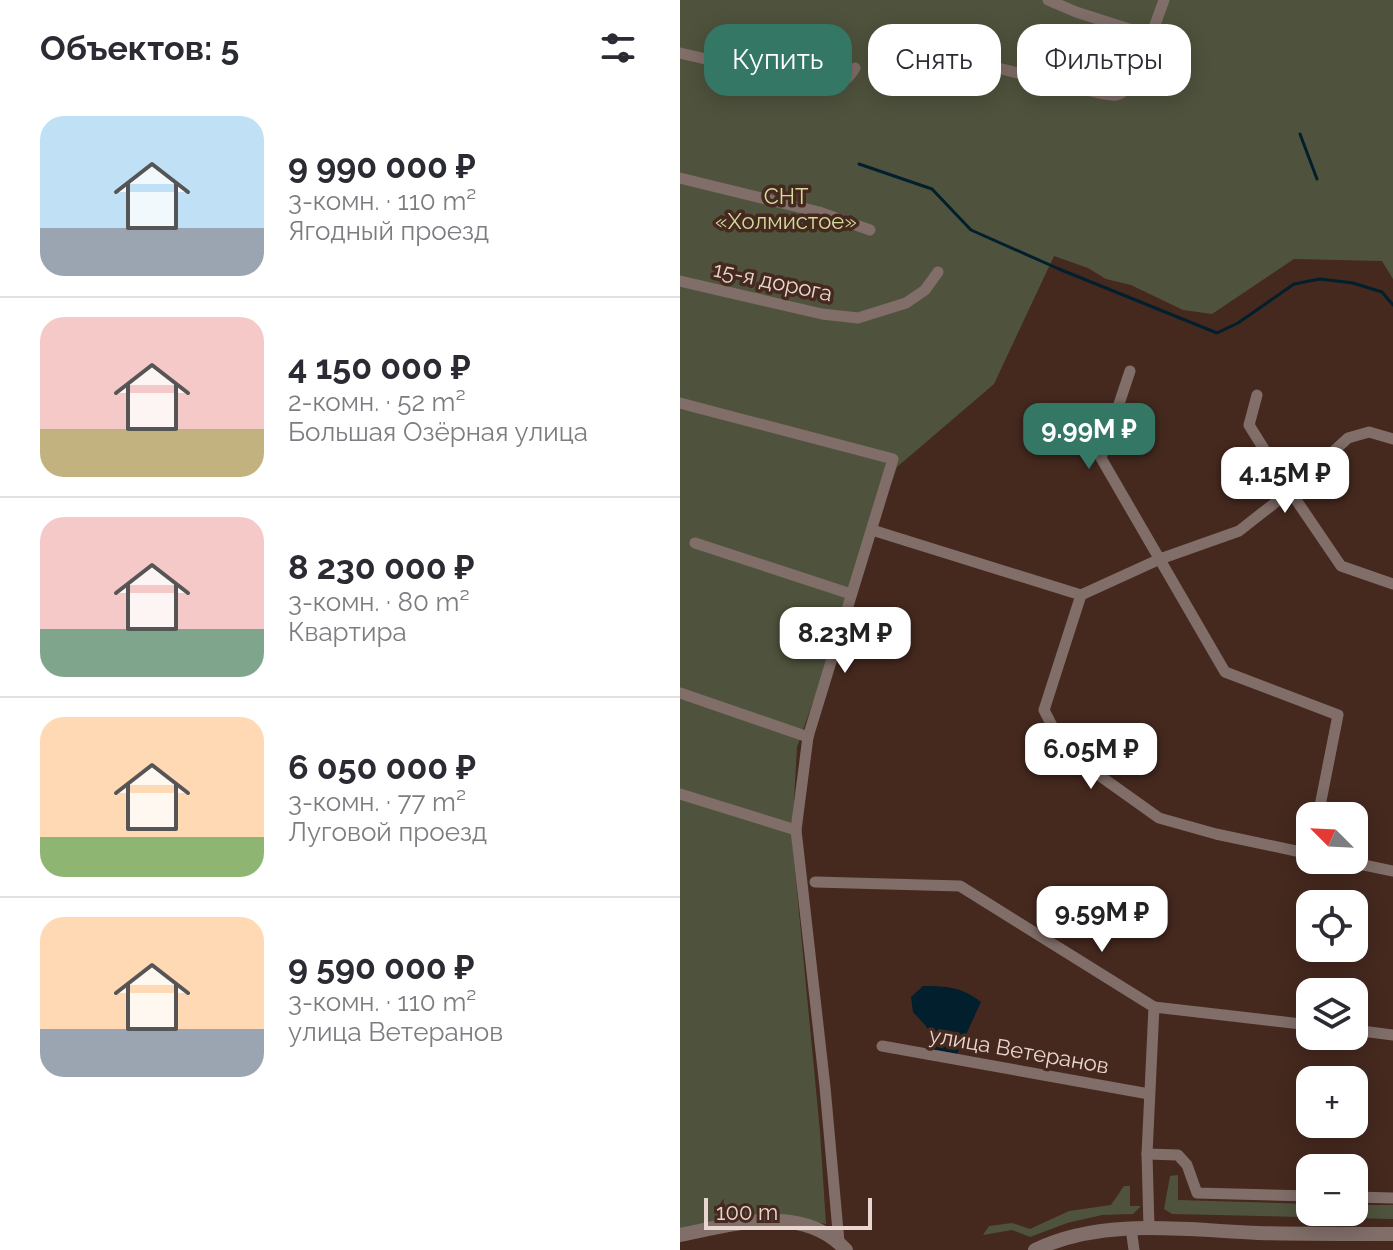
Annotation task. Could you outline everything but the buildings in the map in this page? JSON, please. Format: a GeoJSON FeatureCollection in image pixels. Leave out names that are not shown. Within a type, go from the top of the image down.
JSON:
{"type":"FeatureCollection","features":[{"type":"Feature","properties":{"kind":"street"},"geometry":{"type":"LineString","coordinates":[[1048,0],[1114,24]]}},
{"type":"Feature","properties":{"kind":"street"},"geometry":{"type":"LineString","coordinates":[[1155,24],[1164,0]]}},
{"type":"Feature","properties":{"kind":"street"},"geometry":{"type":"LineString","coordinates":[[680,53],[825,86],[838,85],[849,79],[855,68]]}},
{"type":"Feature","properties":{"kind":"street"},"geometry":{"type":"LineString","coordinates":[[680,178],[819,212],[870,230]]}},
{"type":"Feature","properties":{"kind":"street","name":"15-я дорога"},"geometry":{"type":"LineString","coordinates":[[680,281],[822,314],[858,318],[906,303],[925,290],[938,272]]}},
{"type":"Feature","properties":{"kind":"street"},"geometry":{"type":"LineString","coordinates":[[1130,371],[1101,458],[1225,672],[1338,715],[1321,802]]}},
{"type":"Feature","properties":{"kind":"street"},"geometry":{"type":"LineString","coordinates":[[1257,395],[1249,425],[1341,566],[1393,584]]}},
{"type":"Feature","properties":{"kind":"street"},"geometry":{"type":"LineString","coordinates":[[680,403],[893,459],[808,737],[796,830],[842,1246]]}},
{"type":"Feature","properties":{"kind":"street"},"geometry":{"type":"LineString","coordinates":[[872,530],[1081,595],[1160,559],[1239,531],[1290,491],[1348,438],[1369,432],[1393,439]]}},
{"type":"Feature","properties":{"kind":"street"},"geometry":{"type":"LineString","coordinates":[[695,543],[851,594]]}},
{"type":"Feature","properties":{"kind":"street"},"geometry":{"type":"LineString","coordinates":[[1081,595],[1044,710],[1065,751],[1159,818],[1296,851]]}},
{"type":"Feature","properties":{"kind":"street"},"geometry":{"type":"LineString","coordinates":[[680,693],[808,737]]}},
{"type":"Feature","properties":{"kind":"street"},"geometry":{"type":"LineString","coordinates":[[680,794],[796,830]]}},
{"type":"Feature","properties":{"kind":"street"},"geometry":{"type":"LineString","coordinates":[[1368,866],[1393,871]]}},
{"type":"Feature","properties":{"kind":"street"},"geometry":{"type":"LineString","coordinates":[[815,882],[960,886],[1154,1007],[1296,1023]]}},
{"type":"Feature","properties":{"kind":"street"},"geometry":{"type":"LineString","coordinates":[[1149,1228],[1147,1154],[1154,1007]]}},
{"type":"Feature","properties":{"kind":"street"},"geometry":{"type":"LineString","coordinates":[[1368,1032],[1393,1035]]}},
{"type":"Feature","properties":{"kind":"street","name":"улица Ветеранов"},"geometry":{"type":"LineString","coordinates":[[882,1046],[1149,1094]]}},
{"type":"Feature","properties":{"kind":"street"},"geometry":{"type":"LineString","coordinates":[[1147,1154],[1178,1155],[1187,1165],[1197,1193],[1296,1196]]}},
{"type":"Feature","properties":{"kind":"street"},"geometry":{"type":"LineString","coordinates":[[1368,1197],[1393,1198]]}},
{"type":"Feature","properties":{"kind":"street"},"geometry":{"type":"LineString","coordinates":[[680,1235],[745,1222],[782,1220],[814,1228],[842,1246]]}},
{"type":"Feature","properties":{"kind":"street"},"geometry":{"type":"LineString","coordinates":[[1131,1228],[1134,1250]]}},
{"type":"Feature","properties":{"kind":"street"},"geometry":{"type":"LineString","coordinates":[[1035,1250],[1096,1230],[1131,1228],[1393,1234]]}},
{"type":"Feature","properties":{"kind":"green space","name":"СНТ «Холмистое»"},"geometry":{"type":"Polygon","coordinates":[[[680,0],[1393,0],[1393,279],[1382,261],[1294,259],[1212,314],[1183,310],[1131,285],[1106,279],[1088,268],[1054,256],[994,384],[897,467],[797,747],[792,839],[826,1224],[770,1214],[680,1232],[680,0]]]}},
{"type":"Feature","properties":{"kind":"green space"},"geometry":{"type":"Polygon","coordinates":[[[1178,1175],[1178,1200],[1296,1204],[1296,1217],[1172,1214],[1164,1209],[1170,1176],[1178,1175]]]}},
{"type":"Feature","properties":{"kind":"green space"},"geometry":{"type":"Polygon","coordinates":[[[1124,1186],[1130,1186],[1130,1206],[1141,1206],[1133,1214],[1102,1215],[1067,1223],[1030,1237],[1012,1230],[983,1235],[989,1226],[1012,1223],[1030,1229],[1069,1211],[1111,1205],[1124,1186]]]}},
{"type":"Feature","properties":{"kind":"green space"},"geometry":{"type":"Polygon","coordinates":[[[1368,1205],[1393,1205],[1393,1219],[1368,1218],[1368,1205]]]}},
{"type":"Feature","properties":{"kind":"water"},"geometry":{"type":"Polygon","coordinates":[[[923,986],[954,988],[981,1002],[957,1054],[930,1049],[933,1038],[913,1012],[911,997],[923,986]]]}},
{"type":"Feature","properties":{"kind":"waterway"},"geometry":{"type":"LineString","coordinates":[[1300,134],[1317,179]]}},
{"type":"Feature","properties":{"kind":"waterway"},"geometry":{"type":"LineString","coordinates":[[859,164],[932,189],[971,230],[1217,333],[1238,323],[1294,284],[1320,279],[1353,283],[1382,292],[1393,305]]}}]}
